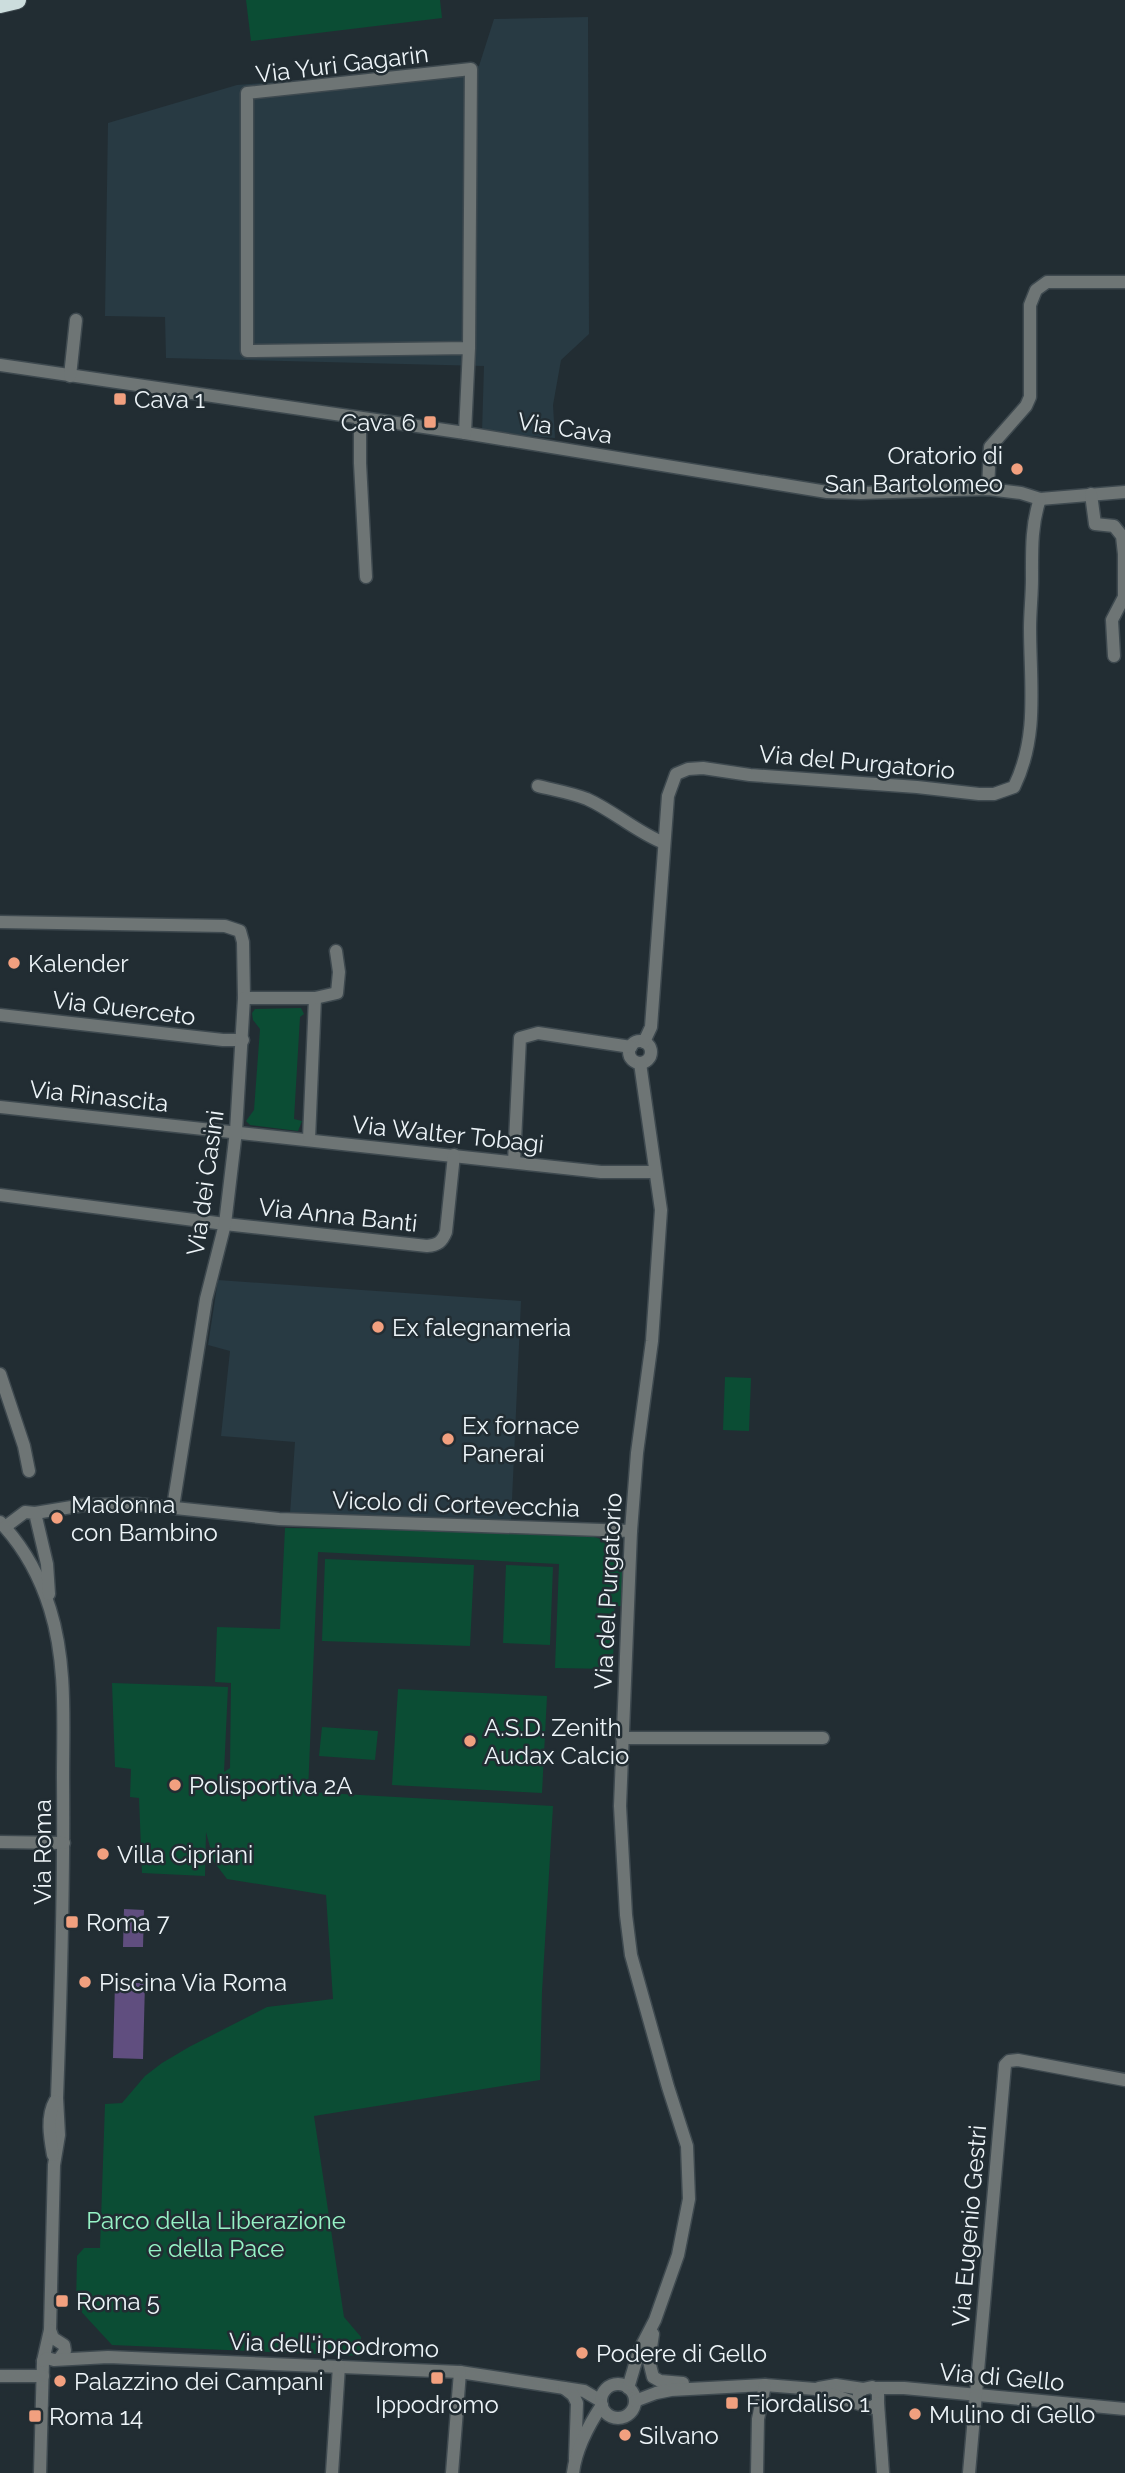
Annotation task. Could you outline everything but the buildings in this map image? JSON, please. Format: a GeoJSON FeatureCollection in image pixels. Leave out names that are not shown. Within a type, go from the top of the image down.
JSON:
{"type":"FeatureCollection","features":[{"type":"Feature","properties":{"kind":"highway"},"geometry":{"type":"LineString","coordinates":[[0,4],[17,0]]}},
{"type":"Feature","properties":{"kind":"street","name":"Via Yuri Gagarin"},"geometry":{"type":"LineString","coordinates":[[465,433],[469,348],[471,69],[247,93],[247,351],[469,348]]}},
{"type":"Feature","properties":{"kind":"street"},"geometry":{"type":"LineString","coordinates":[[988,489],[990,447],[1026,406],[1030,397],[1030,305],[1036,290],[1047,282],[1125,282]]}},
{"type":"Feature","properties":{"kind":"street"},"geometry":{"type":"LineString","coordinates":[[71,376],[76,320]]}},
{"type":"Feature","properties":{"kind":"street","name":"Via Cava"},"geometry":{"type":"LineString","coordinates":[[0,365],[465,433],[827,492],[988,489],[1021,493],[1040,499],[1125,492]]}},
{"type":"Feature","properties":{"kind":"street"},"geometry":{"type":"LineString","coordinates":[[360,418],[366,577]]}},
{"type":"Feature","properties":{"kind":"street"},"geometry":{"type":"LineString","coordinates":[[1091,494],[1095,524],[1114,526],[1122,536],[1124,597],[1112,620],[1114,656]]}},
{"type":"Feature","properties":{"kind":"street","name":"Via del Purgatorio"},"geometry":{"type":"LineString","coordinates":[[644,1042],[651,1027],[664,843],[670,785],[676,774],[688,769],[703,768],[751,775],[979,794],[994,794],[1014,787],[1030,739],[1033,707],[1030,628],[1032,546],[1035,513],[1040,499]]}},
{"type":"Feature","properties":{"kind":"street"},"geometry":{"type":"LineString","coordinates":[[538,786],[586,799],[644,835],[664,843]]}},
{"type":"Feature","properties":{"kind":"street","name":"Via dei Casini"},"geometry":{"type":"LineString","coordinates":[[0,922],[225,926],[240,930],[243,942],[244,998],[236,1131],[225,1224],[206,1299],[173,1507]]}},
{"type":"Feature","properties":{"kind":"street"},"geometry":{"type":"LineString","coordinates":[[244,998],[315,998],[337,993],[339,972],[336,951]]}},
{"type":"Feature","properties":{"kind":"street"},"geometry":{"type":"LineString","coordinates":[[309,1139],[315,998]]}},
{"type":"Feature","properties":{"kind":"street","name":"Via Querceto"},"geometry":{"type":"LineString","coordinates":[[0,1015],[223,1041],[243,1040]]}},
{"type":"Feature","properties":{"kind":"street"},"geometry":{"type":"LineString","coordinates":[[514,1162],[520,1038],[538,1034],[631,1047],[637,1042],[644,1042],[649,1046],[650,1056],[640,1063],[631,1057],[631,1047]]}},
{"type":"Feature","properties":{"kind":"street","name":"Via del Purgatorio"},"geometry":{"type":"LineString","coordinates":[[640,1063],[661,1210],[655,1297],[631,1531],[620,1806],[631,1955],[687,2146],[689,2199],[678,2255],[654,2320]]}},
{"type":"Feature","properties":{"kind":"street","name":"Via Rinascita"},"geometry":{"type":"LineString","coordinates":[[0,1107],[236,1131]]}},
{"type":"Feature","properties":{"kind":"street","name":"Via Walter Tobagi"},"geometry":{"type":"LineString","coordinates":[[236,1131],[601,1172],[656,1172]]}},
{"type":"Feature","properties":{"kind":"street","name":"Via Anna Banti"},"geometry":{"type":"LineString","coordinates":[[225,1224],[437,1245],[446,1232],[454,1156]]}},
{"type":"Feature","properties":{"kind":"street"},"geometry":{"type":"LineString","coordinates":[[0,1195],[225,1224]]}},
{"type":"Feature","properties":{"kind":"street"},"geometry":{"type":"LineString","coordinates":[[0,1374],[24,1446],[29,1471]]}},
{"type":"Feature","properties":{"kind":"street"},"geometry":{"type":"LineString","coordinates":[[35,1513],[84,1505],[137,1504],[173,1507]]}},
{"type":"Feature","properties":{"kind":"street","name":"Vicolo di Cortevecchia"},"geometry":{"type":"LineString","coordinates":[[173,1507],[221,1515],[279,1519],[631,1531]]}},
{"type":"Feature","properties":{"kind":"street","name":"Via Roma"},"geometry":{"type":"LineString","coordinates":[[40,2473],[43,2376],[50,2349],[54,2165],[50,2124],[51,2108],[57,2098],[64,1843],[61,1664],[50,1608],[47,1564],[35,1513],[24,1511],[3,1524],[29,1562],[50,1608]]}},
{"type":"Feature","properties":{"kind":"street"},"geometry":{"type":"LineString","coordinates":[[622,1738],[823,1738]]}},
{"type":"Feature","properties":{"kind":"street"},"geometry":{"type":"LineString","coordinates":[[0,1842],[64,1843]]}},
{"type":"Feature","properties":{"kind":"street","name":"Via Eugenio Gestri"},"geometry":{"type":"LineString","coordinates":[[969,2473],[1004,2071],[1009,2061],[1018,2060],[1125,2080]]}},
{"type":"Feature","properties":{"kind":"street"},"geometry":{"type":"LineString","coordinates":[[575,2459],[595,2428],[612,2417],[621,2418],[630,2414],[628,2391],[639,2351],[654,2320]]}},
{"type":"Feature","properties":{"kind":"street"},"geometry":{"type":"LineString","coordinates":[[654,2320],[649,2361],[651,2374],[657,2380],[709,2386]]}},
{"type":"Feature","properties":{"kind":"street","name":"Via dell'ippodromo"},"geometry":{"type":"LineString","coordinates":[[50,2349],[108,2357],[460,2371],[587,2392],[602,2403]]}},
{"type":"Feature","properties":{"kind":"street"},"geometry":{"type":"LineString","coordinates":[[332,2473],[338,2366]]}},
{"type":"Feature","properties":{"kind":"street"},"geometry":{"type":"LineString","coordinates":[[452,2473],[460,2371]]}},
{"type":"Feature","properties":{"kind":"street"},"geometry":{"type":"LineString","coordinates":[[0,2376],[43,2376]]}},
{"type":"Feature","properties":{"kind":"street"},"geometry":{"type":"LineString","coordinates":[[628,2391],[682,2384]]}},
{"type":"Feature","properties":{"kind":"street"},"geometry":{"type":"LineString","coordinates":[[757,2473],[758,2419],[765,2385]]}},
{"type":"Feature","properties":{"kind":"street","name":"Via di Gello"},"geometry":{"type":"LineString","coordinates":[[709,2386],[765,2385],[815,2389],[836,2385],[870,2398],[904,2388],[1125,2409]]}},
{"type":"Feature","properties":{"kind":"street"},"geometry":{"type":"LineString","coordinates":[[575,2459],[605,2392],[662,2391],[709,2386]]}},
{"type":"Feature","properties":{"kind":"street"},"geometry":{"type":"LineString","coordinates":[[562,2387],[573,2395],[577,2403],[573,2473]]}},
{"type":"Feature","properties":{"kind":"street"},"geometry":{"type":"LineString","coordinates":[[870,2398],[878,2473]]}},
{"type":"Feature","properties":{"kind":"street"},"geometry":{"type":"LineString","coordinates":[[870,2398],[883,2473]]}},
{"type":"Feature","properties":{"kind":"street"},"geometry":{"type":"LineString","coordinates":[[602,2403],[612,2417]]}},
{"type":"Feature","properties":{"kind":"shaded area"},"geometry":{"type":"Polygon","coordinates":[[[588,17],[589,334],[561,360],[553,405],[555,438],[482,432],[484,366],[166,358],[165,317],[105,316],[108,123],[237,85],[479,66],[494,19],[588,17]]]}},
{"type":"Feature","properties":{"kind":"shaded area"},"geometry":{"type":"Polygon","coordinates":[[[218,1280],[521,1301],[511,1522],[290,1514],[295,1442],[221,1436],[230,1351],[208,1345],[218,1280]]]}},
{"type":"Feature","properties":{"kind":"shaded area"},"geometry":{"type":"Polygon","coordinates":[[[124,1909],[144,1910],[143,1947],[123,1947],[124,1909]]]}},
{"type":"Feature","properties":{"kind":"shaded area"},"geometry":{"type":"Polygon","coordinates":[[[115,1983],[145,1983],[143,2059],[113,2058],[115,1983]]]}},
{"type":"Feature","properties":{"kind":"green space"},"geometry":{"type":"Polygon","coordinates":[[[246,0],[440,0],[442,18],[251,41],[246,0]]]}},
{"type":"Feature","properties":{"kind":"green space"},"geometry":{"type":"Polygon","coordinates":[[[301,1008],[304,1014],[300,1017],[294,1119],[302,1121],[298,1131],[250,1125],[246,1121],[254,1110],[260,1029],[253,1020],[252,1013],[255,1009],[301,1008]]]}},
{"type":"Feature","properties":{"kind":"green space"},"geometry":{"type":"Polygon","coordinates":[[[725,1377],[751,1378],[749,1431],[723,1430],[725,1377]]]}},
{"type":"Feature","properties":{"kind":"green space","name":"Parco della Liberazione e della Pace"},"geometry":{"type":"Polygon","coordinates":[[[285,1528],[556,1532],[595,1537],[612,1546],[618,1553],[622,1562],[623,1578],[621,1606],[615,1606],[614,1612],[613,1669],[555,1668],[559,1564],[318,1552],[308,1792],[553,1806],[542,1992],[540,2080],[314,2116],[344,2317],[361,2337],[361,2356],[112,2345],[76,2306],[77,2256],[84,2248],[100,2248],[105,2104],[122,2103],[145,2076],[162,2063],[267,2007],[333,1999],[326,1895],[227,1879],[214,1862],[206,1832],[205,1876],[142,1873],[139,1798],[130,1797],[131,1769],[115,1767],[112,1683],[228,1687],[224,1772],[230,1768],[231,1683],[215,1682],[217,1627],[280,1629],[285,1528]]]}},
{"type":"Feature","properties":{"kind":"green space"},"geometry":{"type":"Polygon","coordinates":[[[325,1559],[474,1565],[470,1646],[322,1641],[325,1559]]]}},
{"type":"Feature","properties":{"kind":"green space"},"geometry":{"type":"Polygon","coordinates":[[[506,1565],[553,1567],[550,1645],[503,1643],[506,1565]]]}},
{"type":"Feature","properties":{"kind":"green space","name":"A.S.D. Zenith Audax Calcio"},"geometry":{"type":"Polygon","coordinates":[[[398,1689],[547,1696],[542,1793],[392,1785],[398,1689]]]}},
{"type":"Feature","properties":{"kind":"green space"},"geometry":{"type":"Polygon","coordinates":[[[322,1727],[378,1731],[375,1760],[319,1756],[322,1727]]]}},
{"type":"Feature","properties":{"kind":"place","name":"Cava 1"},"geometry":{"type":"Point","coordinates":[120,399]}},
{"type":"Feature","properties":{"kind":"place","name":"Cava 6"},"geometry":{"type":"Point","coordinates":[430,422]}},
{"type":"Feature","properties":{"kind":"place","name":"Oratorio di San Bartolomeo"},"geometry":{"type":"Point","coordinates":[1017,469]}},
{"type":"Feature","properties":{"kind":"place","name":"Kalender"},"geometry":{"type":"Point","coordinates":[14,963]}},
{"type":"Feature","properties":{"kind":"place","name":"Ex falegnameria"},"geometry":{"type":"Point","coordinates":[378,1327]}},
{"type":"Feature","properties":{"kind":"place","name":"Ex fornace Panerai"},"geometry":{"type":"Point","coordinates":[448,1439]}},
{"type":"Feature","properties":{"kind":"place","name":"Madonna con Bambino"},"geometry":{"type":"Point","coordinates":[57,1518]}},
{"type":"Feature","properties":{"kind":"place","name":"A.S.D. Zenith Audax Calcio"},"geometry":{"type":"Point","coordinates":[470,1741]}},
{"type":"Feature","properties":{"kind":"place","name":"Polisportiva 2A"},"geometry":{"type":"Point","coordinates":[175,1785]}},
{"type":"Feature","properties":{"kind":"place","name":"Villa Cipriani"},"geometry":{"type":"Point","coordinates":[103,1854]}},
{"type":"Feature","properties":{"kind":"place","name":"Roma 7"},"geometry":{"type":"Point","coordinates":[72,1922]}},
{"type":"Feature","properties":{"kind":"place","name":"Piscina Via Roma"},"geometry":{"type":"Point","coordinates":[85,1982]}},
{"type":"Feature","properties":{"kind":"place","name":"Roma 5"},"geometry":{"type":"Point","coordinates":[62,2301]}},
{"type":"Feature","properties":{"kind":"place","name":"Podere di Gello"},"geometry":{"type":"Point","coordinates":[582,2353]}},
{"type":"Feature","properties":{"kind":"place","name":"Ippodromo"},"geometry":{"type":"Point","coordinates":[437,2378]}},
{"type":"Feature","properties":{"kind":"place","name":"Palazzino dei Campani"},"geometry":{"type":"Point","coordinates":[60,2381]}},
{"type":"Feature","properties":{"kind":"place","name":"Fiordaliso 1"},"geometry":{"type":"Point","coordinates":[732,2403]}},
{"type":"Feature","properties":{"kind":"place","name":"Mulino di Gello"},"geometry":{"type":"Point","coordinates":[915,2414]}},
{"type":"Feature","properties":{"kind":"place","name":"Roma 14"},"geometry":{"type":"Point","coordinates":[35,2416]}},
{"type":"Feature","properties":{"kind":"place","name":"Silvano"},"geometry":{"type":"Point","coordinates":[625,2435]}}]}
